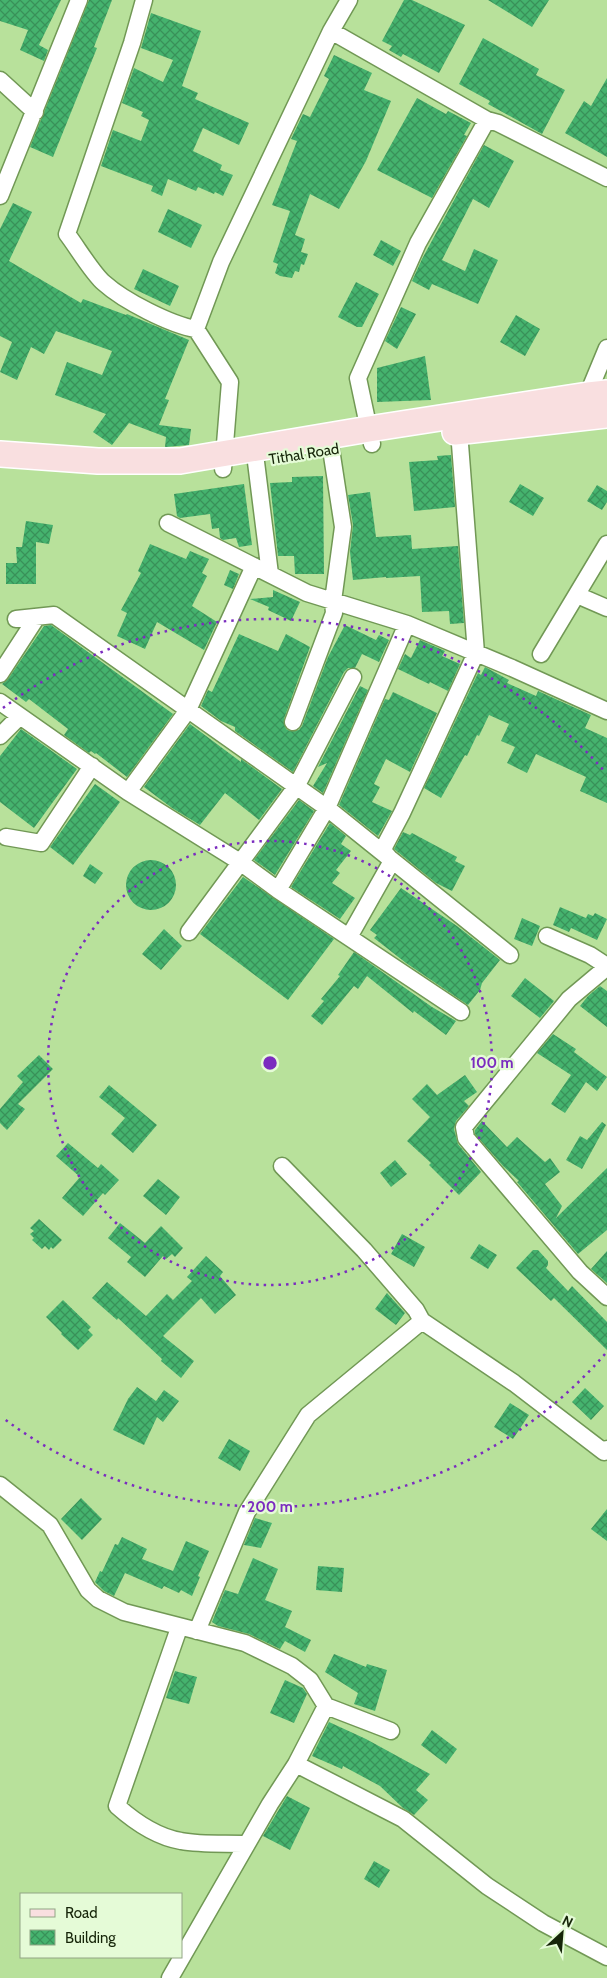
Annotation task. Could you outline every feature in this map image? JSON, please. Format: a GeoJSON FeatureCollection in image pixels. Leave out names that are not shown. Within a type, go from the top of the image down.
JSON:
{"type":"FeatureCollection","features":[{"type":"Feature","properties":{"kind":"main road"},"geometry":{"type":"LineString","coordinates":[[0,454],[98,461],[224,461],[370,437],[597,394]]}},
{"type":"Feature","properties":{"kind":"main road","name":"Tithal Road"},"geometry":{"type":"LineString","coordinates":[[0,470],[85,477],[163,475],[224,461],[256,462],[331,449],[370,437],[460,431],[607,416]]}},
{"type":"Feature","properties":{"kind":"street"},"geometry":{"type":"LineString","coordinates":[[0,196],[79,0]]}},
{"type":"Feature","properties":{"kind":"street"},"geometry":{"type":"LineString","coordinates":[[144,0],[132,43],[67,234],[103,283],[139,306],[182,327],[196,329],[230,382],[224,461]]}},
{"type":"Feature","properties":{"kind":"street"},"geometry":{"type":"LineString","coordinates":[[196,329],[221,262],[331,31],[349,0]]}},
{"type":"Feature","properties":{"kind":"street"},"geometry":{"type":"LineString","coordinates":[[331,31],[487,120],[498,123],[607,178]]}},
{"type":"Feature","properties":{"kind":"street"},"geometry":{"type":"LineString","coordinates":[[0,80],[35,112]]}},
{"type":"Feature","properties":{"kind":"street"},"geometry":{"type":"LineString","coordinates":[[370,437],[358,378],[418,243],[487,120]]}},
{"type":"Feature","properties":{"kind":"street"},"geometry":{"type":"LineString","coordinates":[[578,418],[597,394],[607,348]]}},
{"type":"Feature","properties":{"kind":"street"},"geometry":{"type":"LineString","coordinates":[[392,861],[385,853],[384,847],[402,813],[476,653],[460,431]]}},
{"type":"Feature","properties":{"kind":"street"},"geometry":{"type":"LineString","coordinates":[[293,722],[334,613],[333,601],[343,527],[331,449]]}},
{"type":"Feature","properties":{"kind":"street"},"geometry":{"type":"LineString","coordinates":[[256,462],[270,574]]}},
{"type":"Feature","properties":{"kind":"street"},"geometry":{"type":"LineString","coordinates":[[168,523],[307,593],[406,624],[607,711]]}},
{"type":"Feature","properties":{"kind":"street"},"geometry":{"type":"LineString","coordinates":[[541,654],[607,544]]}},
{"type":"Feature","properties":{"kind":"street"},"geometry":{"type":"LineString","coordinates":[[128,792],[188,710],[254,566]]}},
{"type":"Feature","properties":{"kind":"street"},"geometry":{"type":"LineString","coordinates":[[577,595],[607,608]]}},
{"type":"Feature","properties":{"kind":"street"},"geometry":{"type":"LineString","coordinates":[[16,619],[54,615],[327,808],[510,955]]}},
{"type":"Feature","properties":{"kind":"street"},"geometry":{"type":"LineString","coordinates":[[0,674],[37,617]]}},
{"type":"Feature","properties":{"kind":"street"},"geometry":{"type":"LineString","coordinates":[[278,890],[327,808],[406,624]]}},
{"type":"Feature","properties":{"kind":"street"},"geometry":{"type":"LineString","coordinates":[[189,932],[296,787],[352,677]]}},
{"type":"Feature","properties":{"kind":"street"},"geometry":{"type":"LineString","coordinates":[[0,702],[128,792],[240,862],[278,890],[461,1012]]}},
{"type":"Feature","properties":{"kind":"street"},"geometry":{"type":"LineString","coordinates":[[0,736],[20,716]]}},
{"type":"Feature","properties":{"kind":"street"},"geometry":{"type":"LineString","coordinates":[[6,837],[40,843],[92,766]]}},
{"type":"Feature","properties":{"kind":"street"},"geometry":{"type":"LineString","coordinates":[[349,937],[392,861]]}},
{"type":"Feature","properties":{"kind":"street"},"geometry":{"type":"LineString","coordinates":[[547,936],[590,955],[607,966],[569,999],[464,1127],[466,1138],[580,1272],[607,1297]]}},
{"type":"Feature","properties":{"kind":"street"},"geometry":{"type":"LineString","coordinates":[[282,1166],[364,1250],[416,1310],[422,1321],[514,1382],[606,1452]]}},
{"type":"Feature","properties":{"kind":"street"},"geometry":{"type":"LineString","coordinates":[[197,1631],[247,1512],[308,1415],[422,1321]]}},
{"type":"Feature","properties":{"kind":"street"},"geometry":{"type":"LineString","coordinates":[[0,1485],[50,1525],[88,1590],[98,1599],[124,1612],[245,1644],[292,1666],[310,1680],[326,1706],[391,1731]]}},
{"type":"Feature","properties":{"kind":"street"},"geometry":{"type":"LineString","coordinates":[[179,1628],[117,1806],[131,1818],[161,1836],[182,1842],[247,1844]]}},
{"type":"Feature","properties":{"kind":"street"},"geometry":{"type":"LineString","coordinates":[[182,1957],[247,1844],[296,1764],[326,1706]]}},
{"type":"Feature","properties":{"kind":"street"},"geometry":{"type":"LineString","coordinates":[[296,1764],[403,1819],[487,1886],[543,1924],[607,1957]]}},
{"type":"Feature","properties":{"kind":"street"},"geometry":{"type":"LineString","coordinates":[[170,1978],[181,1958]]}},
{"type":"Feature","properties":{"kind":"building"},"geometry":{"type":"Polygon","coordinates":[[[0,0],[61,0],[39,45],[48,50],[44,61],[20,50],[28,30],[0,21],[0,0]]]}},
{"type":"Feature","properties":{"kind":"building"},"geometry":{"type":"Polygon","coordinates":[[[89,0],[112,0],[94,47],[97,48],[53,157],[30,147],[89,0]]]}},
{"type":"Feature","properties":{"kind":"building"},"geometry":{"type":"Polygon","coordinates":[[[404,0],[412,0],[465,25],[439,73],[403,54],[401,57],[389,50],[392,46],[382,41],[404,0]]]}},
{"type":"Feature","properties":{"kind":"building"},"geometry":{"type":"Polygon","coordinates":[[[488,0],[549,0],[532,27],[488,0]]]}},
{"type":"Feature","properties":{"kind":"building"},"geometry":{"type":"Polygon","coordinates":[[[151,13],[201,31],[182,86],[198,93],[195,99],[249,123],[239,145],[203,128],[193,151],[222,165],[220,170],[233,175],[223,196],[198,187],[196,191],[168,179],[162,196],[151,191],[153,186],[101,166],[113,130],[141,141],[149,120],[141,116],[143,112],[122,103],[134,68],[163,82],[173,60],[141,48],[151,13]]]}},
{"type":"Feature","properties":{"kind":"building"},"geometry":{"type":"Polygon","coordinates":[[[483,38],[539,69],[536,75],[565,90],[542,134],[488,104],[490,101],[459,84],[483,38]]]}},
{"type":"Feature","properties":{"kind":"building"},"geometry":{"type":"Polygon","coordinates":[[[334,55],[372,73],[364,90],[391,101],[366,161],[339,209],[310,194],[295,235],[305,239],[301,252],[308,254],[304,265],[301,264],[299,272],[295,271],[292,278],[280,276],[275,273],[278,264],[273,262],[290,211],[272,205],[297,141],[291,139],[303,114],[310,117],[329,79],[324,76],[334,55]]]}},
{"type":"Feature","properties":{"kind":"building"},"geometry":{"type":"Polygon","coordinates":[[[607,78],[607,157],[565,133],[584,101],[591,106],[607,78]]]}},
{"type":"Feature","properties":{"kind":"building"},"geometry":{"type":"Polygon","coordinates":[[[417,98],[446,114],[448,111],[471,123],[464,135],[467,136],[432,198],[377,170],[417,98]]]}},
{"type":"Feature","properties":{"kind":"building"},"geometry":{"type":"Polygon","coordinates":[[[484,145],[514,161],[489,208],[473,199],[442,260],[465,271],[474,249],[498,260],[478,304],[432,284],[429,290],[412,281],[484,145]]]}},
{"type":"Feature","properties":{"kind":"building"},"geometry":{"type":"Polygon","coordinates":[[[13,203],[32,212],[9,261],[81,303],[83,299],[127,314],[189,340],[165,399],[169,400],[159,425],[191,429],[189,445],[165,447],[166,437],[129,423],[112,445],[93,432],[106,414],[55,395],[67,362],[102,375],[112,351],[56,331],[44,354],[31,347],[17,380],[0,372],[12,342],[0,336],[0,229],[13,203]]]}},
{"type":"Feature","properties":{"kind":"building"},"geometry":{"type":"Polygon","coordinates":[[[168,209],[202,225],[191,248],[158,232],[168,209]]]}},
{"type":"Feature","properties":{"kind":"building"},"geometry":{"type":"Polygon","coordinates":[[[381,240],[401,251],[393,266],[373,255],[381,240]]]}},
{"type":"Feature","properties":{"kind":"building"},"geometry":{"type":"Polygon","coordinates":[[[143,269],[179,286],[170,306],[134,289],[143,269]]]}},
{"type":"Feature","properties":{"kind":"building"},"geometry":{"type":"Polygon","coordinates":[[[356,282],[379,294],[362,327],[357,327],[338,317],[356,282]]]}},
{"type":"Feature","properties":{"kind":"building"},"geometry":{"type":"Polygon","coordinates":[[[401,307],[416,314],[397,349],[385,341],[401,307]]]}},
{"type":"Feature","properties":{"kind":"building"},"geometry":{"type":"Polygon","coordinates":[[[516,315],[540,329],[525,356],[500,342],[516,315]]]}},
{"type":"Feature","properties":{"kind":"building"},"geometry":{"type":"Polygon","coordinates":[[[425,356],[431,400],[377,402],[377,368],[425,356]]]}},
{"type":"Feature","properties":{"kind":"building"},"geometry":{"type":"Polygon","coordinates":[[[451,455],[455,507],[414,511],[409,462],[438,460],[437,456],[451,455]]]}},
{"type":"Feature","properties":{"kind":"building"},"geometry":{"type":"Polygon","coordinates":[[[323,476],[324,574],[295,574],[294,556],[278,556],[270,483],[292,482],[292,477],[323,476]]]}},
{"type":"Feature","properties":{"kind":"building"},"geometry":{"type":"Polygon","coordinates":[[[244,484],[252,545],[239,547],[236,538],[223,540],[220,538],[219,528],[212,529],[210,514],[180,518],[177,516],[174,494],[244,484]]]}},
{"type":"Feature","properties":{"kind":"building"},"geometry":{"type":"Polygon","coordinates":[[[520,484],[544,498],[533,516],[509,502],[520,484]]]}},
{"type":"Feature","properties":{"kind":"building"},"geometry":{"type":"Polygon","coordinates":[[[597,485],[607,491],[607,502],[602,510],[587,501],[597,485]]]}},
{"type":"Feature","properties":{"kind":"building"},"geometry":{"type":"Polygon","coordinates":[[[370,492],[376,537],[411,535],[412,549],[458,546],[464,623],[450,624],[449,611],[422,612],[420,576],[353,580],[350,552],[353,525],[348,495],[370,492]]]}},
{"type":"Feature","properties":{"kind":"building"},"geometry":{"type":"Polygon","coordinates":[[[26,521],[53,525],[49,544],[36,542],[36,584],[6,584],[6,563],[17,563],[16,547],[22,547],[26,521]]]}},
{"type":"Feature","properties":{"kind":"building"},"geometry":{"type":"Polygon","coordinates":[[[150,544],[186,559],[190,551],[209,559],[202,573],[207,576],[192,606],[217,622],[204,650],[157,622],[145,649],[117,636],[127,613],[121,610],[141,573],[138,571],[150,544]]]}},
{"type":"Feature","properties":{"kind":"building"},"geometry":{"type":"Polygon","coordinates":[[[230,570],[239,574],[233,589],[224,585],[230,570]]]}},
{"type":"Feature","properties":{"kind":"building"},"geometry":{"type":"Polygon","coordinates":[[[273,590],[300,602],[291,621],[268,610],[269,607],[250,599],[273,597],[273,590]]]}},
{"type":"Feature","properties":{"kind":"building"},"geometry":{"type":"Polygon","coordinates":[[[51,625],[173,714],[127,777],[96,753],[91,751],[89,753],[64,735],[68,729],[29,699],[26,702],[2,684],[8,679],[44,626],[51,625]]]}},
{"type":"Feature","properties":{"kind":"building"},"geometry":{"type":"Polygon","coordinates":[[[345,625],[376,640],[379,635],[389,640],[379,662],[362,654],[355,668],[348,668],[344,672],[293,772],[235,731],[235,727],[221,721],[201,706],[208,690],[212,692],[239,634],[278,651],[286,634],[310,647],[284,719],[286,729],[290,731],[299,730],[328,657],[345,625]]]}},
{"type":"Feature","properties":{"kind":"building"},"geometry":{"type":"Polygon","coordinates":[[[420,640],[445,651],[442,656],[460,664],[448,691],[398,669],[405,654],[411,658],[420,640]]]}},
{"type":"Feature","properties":{"kind":"building"},"geometry":{"type":"Polygon","coordinates":[[[485,667],[509,680],[507,683],[536,696],[538,691],[591,715],[585,728],[607,738],[607,803],[580,791],[586,777],[536,754],[527,773],[507,763],[515,747],[501,741],[509,724],[489,715],[479,736],[477,735],[467,756],[465,755],[441,798],[424,788],[478,673],[481,675],[485,667]]]}},
{"type":"Feature","properties":{"kind":"building"},"geometry":{"type":"Polygon","coordinates":[[[360,686],[368,690],[323,793],[313,786],[327,763],[318,767],[360,686]]]}},
{"type":"Feature","properties":{"kind":"building"},"geometry":{"type":"Polygon","coordinates":[[[393,692],[437,713],[410,772],[386,759],[374,784],[380,787],[372,802],[392,811],[378,836],[339,805],[385,699],[389,700],[393,692]]]}},
{"type":"Feature","properties":{"kind":"building"},"geometry":{"type":"Polygon","coordinates":[[[190,724],[241,762],[241,759],[282,789],[259,820],[225,793],[200,825],[172,808],[144,787],[190,724]]]}},
{"type":"Feature","properties":{"kind":"building"},"geometry":{"type":"Polygon","coordinates":[[[21,729],[77,769],[34,828],[0,802],[0,756],[21,729]]]}},
{"type":"Feature","properties":{"kind":"building"},"geometry":{"type":"Polygon","coordinates":[[[95,784],[120,802],[73,865],[50,847],[95,784]]]}},
{"type":"Feature","properties":{"kind":"building"},"geometry":{"type":"Polygon","coordinates":[[[299,800],[314,811],[275,875],[254,860],[299,800]]]}},
{"type":"Feature","properties":{"kind":"building"},"geometry":{"type":"Polygon","coordinates":[[[330,823],[346,836],[341,844],[351,851],[336,870],[340,873],[332,883],[355,898],[340,919],[291,887],[330,823]]]}},
{"type":"Feature","properties":{"kind":"building"},"geometry":{"type":"Polygon","coordinates":[[[403,832],[410,835],[412,833],[457,857],[455,861],[465,866],[452,891],[436,883],[394,849],[403,832]]]}},
{"type":"Feature","properties":{"kind":"building"},"geometry":{"type":"Polygon","coordinates":[[[151,860],[160,862],[171,871],[176,885],[174,894],[165,905],[151,910],[142,908],[131,899],[126,885],[128,876],[137,865],[151,860]]]}},
{"type":"Feature","properties":{"kind":"building"},"geometry":{"type":"Polygon","coordinates":[[[90,864],[103,873],[95,884],[83,876],[90,864]]]}},
{"type":"Feature","properties":{"kind":"building"},"geometry":{"type":"Polygon","coordinates":[[[243,877],[334,939],[288,1000],[200,934],[243,877]]]}},
{"type":"Feature","properties":{"kind":"building"},"geometry":{"type":"Polygon","coordinates":[[[401,888],[457,926],[500,960],[468,1005],[406,963],[374,938],[377,935],[370,930],[401,888]]]}},
{"type":"Feature","properties":{"kind":"building"},"geometry":{"type":"Polygon","coordinates":[[[560,907],[586,918],[588,914],[593,916],[595,913],[607,919],[597,940],[571,928],[569,932],[553,925],[560,907]]]}},
{"type":"Feature","properties":{"kind":"building"},"geometry":{"type":"Polygon","coordinates":[[[522,918],[540,926],[532,946],[514,939],[522,918]]]}},
{"type":"Feature","properties":{"kind":"building"},"geometry":{"type":"Polygon","coordinates":[[[164,929],[182,946],[161,970],[142,954],[164,929]]]}},
{"type":"Feature","properties":{"kind":"building"},"geometry":{"type":"Polygon","coordinates":[[[354,952],[432,1007],[456,1021],[446,1035],[414,1011],[413,1013],[367,976],[358,989],[354,986],[322,1025],[311,1016],[324,1001],[321,999],[340,976],[338,975],[354,952]]]}},
{"type":"Feature","properties":{"kind":"building"},"geometry":{"type":"Polygon","coordinates":[[[525,978],[554,1001],[540,1018],[511,996],[525,978]]]}},
{"type":"Feature","properties":{"kind":"building"},"geometry":{"type":"Polygon","coordinates":[[[600,986],[607,991],[607,1027],[580,1006],[600,986]]]}},
{"type":"Feature","properties":{"kind":"building"},"geometry":{"type":"Polygon","coordinates":[[[553,1034],[576,1049],[574,1052],[607,1077],[597,1091],[586,1082],[565,1113],[551,1104],[571,1075],[537,1053],[553,1034]]]}},
{"type":"Feature","properties":{"kind":"building"},"geometry":{"type":"Polygon","coordinates":[[[39,1055],[53,1069],[18,1104],[25,1109],[7,1130],[0,1123],[0,1109],[23,1082],[17,1076],[39,1055]]]}},
{"type":"Feature","properties":{"kind":"building"},"geometry":{"type":"Polygon","coordinates":[[[465,1075],[477,1092],[464,1101],[469,1106],[456,1121],[454,1129],[458,1144],[481,1172],[459,1195],[429,1165],[431,1163],[407,1141],[430,1117],[412,1099],[427,1084],[437,1095],[465,1075]]]}},
{"type":"Feature","properties":{"kind":"building"},"geometry":{"type":"Polygon","coordinates":[[[109,1085],[157,1125],[133,1153],[111,1134],[125,1118],[99,1097],[109,1085]]]}},
{"type":"Feature","properties":{"kind":"building"},"geometry":{"type":"Polygon","coordinates":[[[482,1121],[507,1147],[517,1137],[545,1162],[550,1158],[560,1172],[545,1184],[562,1206],[556,1218],[607,1168],[607,1230],[578,1254],[517,1182],[519,1181],[475,1134],[475,1130],[482,1121]]]}},
{"type":"Feature","properties":{"kind":"building"},"geometry":{"type":"Polygon","coordinates":[[[602,1122],[606,1125],[582,1169],[566,1160],[580,1136],[587,1140],[602,1122]]]}},
{"type":"Feature","properties":{"kind":"building"},"geometry":{"type":"Polygon","coordinates":[[[68,1143],[98,1168],[101,1164],[119,1180],[105,1195],[103,1193],[83,1216],[62,1198],[80,1177],[56,1156],[68,1143]]]}},
{"type":"Feature","properties":{"kind":"building"},"geometry":{"type":"Polygon","coordinates":[[[395,1160],[407,1174],[391,1187],[380,1173],[395,1160]]]}},
{"type":"Feature","properties":{"kind":"building"},"geometry":{"type":"Polygon","coordinates":[[[158,1179],[180,1197],[166,1215],[143,1196],[158,1179]]]}},
{"type":"Feature","properties":{"kind":"building"},"geometry":{"type":"Polygon","coordinates":[[[39,1219],[62,1240],[53,1249],[51,1247],[49,1250],[45,1246],[42,1249],[32,1240],[34,1238],[30,1234],[34,1231],[30,1228],[39,1219]]]}},
{"type":"Feature","properties":{"kind":"building"},"geometry":{"type":"Polygon","coordinates":[[[120,1223],[145,1243],[161,1226],[183,1248],[175,1257],[172,1254],[166,1259],[163,1256],[145,1277],[127,1262],[131,1257],[108,1238],[120,1223]]]}},
{"type":"Feature","properties":{"kind":"building"},"geometry":{"type":"Polygon","coordinates":[[[402,1234],[425,1247],[414,1267],[391,1254],[402,1234]]]}},
{"type":"Feature","properties":{"kind":"building"},"geometry":{"type":"Polygon","coordinates":[[[479,1244],[497,1255],[488,1269],[470,1258],[479,1244]]]}},
{"type":"Feature","properties":{"kind":"building"},"geometry":{"type":"Polygon","coordinates":[[[533,1250],[538,1250],[548,1261],[546,1268],[568,1291],[572,1286],[607,1322],[607,1350],[554,1298],[551,1301],[516,1268],[533,1250]]]}},
{"type":"Feature","properties":{"kind":"building"},"geometry":{"type":"Polygon","coordinates":[[[607,1251],[607,1283],[591,1269],[607,1251]]]}},
{"type":"Feature","properties":{"kind":"building"},"geometry":{"type":"Polygon","coordinates":[[[206,1256],[223,1272],[220,1276],[236,1295],[215,1314],[201,1298],[163,1336],[194,1361],[181,1378],[118,1318],[117,1320],[92,1298],[107,1282],[146,1316],[167,1294],[173,1300],[192,1281],[187,1277],[206,1256]]]}},
{"type":"Feature","properties":{"kind":"building"},"geometry":{"type":"Polygon","coordinates":[[[387,1293],[405,1313],[396,1325],[375,1309],[387,1293]]]}},
{"type":"Feature","properties":{"kind":"building"},"geometry":{"type":"Polygon","coordinates":[[[63,1300],[91,1327],[88,1330],[93,1335],[78,1350],[46,1317],[63,1300]]]}},
{"type":"Feature","properties":{"kind":"building"},"geometry":{"type":"Polygon","coordinates":[[[137,1387],[156,1401],[164,1390],[179,1401],[163,1422],[157,1417],[144,1445],[113,1430],[128,1399],[137,1387]]]}},
{"type":"Feature","properties":{"kind":"building"},"geometry":{"type":"Polygon","coordinates":[[[585,1388],[604,1406],[591,1420],[572,1402],[585,1388]]]}},
{"type":"Feature","properties":{"kind":"building"},"geometry":{"type":"Polygon","coordinates":[[[510,1403],[529,1415],[513,1439],[494,1427],[510,1403]]]}},
{"type":"Feature","properties":{"kind":"building"},"geometry":{"type":"Polygon","coordinates":[[[229,1439],[250,1451],[240,1471],[218,1458],[229,1439]]]}},
{"type":"Feature","properties":{"kind":"building"},"geometry":{"type":"Polygon","coordinates":[[[81,1498],[102,1519],[82,1540],[61,1519],[81,1498]]]}},
{"type":"Feature","properties":{"kind":"building"},"geometry":{"type":"Polygon","coordinates":[[[607,1509],[607,1541],[591,1529],[607,1509]]]}},
{"type":"Feature","properties":{"kind":"building"},"geometry":{"type":"Polygon","coordinates":[[[255,1518],[272,1523],[261,1548],[244,1545],[255,1518]]]}},
{"type":"Feature","properties":{"kind":"building"},"geometry":{"type":"Polygon","coordinates":[[[122,1537],[147,1549],[142,1559],[173,1571],[186,1541],[209,1551],[192,1596],[181,1590],[179,1593],[164,1586],[162,1589],[125,1573],[114,1596],[104,1591],[95,1582],[100,1571],[102,1572],[115,1544],[118,1545],[122,1537]]]}},
{"type":"Feature","properties":{"kind":"building"},"geometry":{"type":"Polygon","coordinates":[[[253,1558],[278,1569],[265,1600],[292,1611],[285,1627],[311,1640],[305,1652],[285,1641],[280,1649],[249,1634],[218,1626],[212,1622],[225,1590],[238,1594],[253,1558]]]}},
{"type":"Feature","properties":{"kind":"building"},"geometry":{"type":"Polygon","coordinates":[[[318,1566],[344,1568],[342,1592],[316,1590],[318,1566]]]}},
{"type":"Feature","properties":{"kind":"building"},"geometry":{"type":"Polygon","coordinates":[[[334,1654],[366,1667],[367,1664],[387,1670],[375,1711],[354,1704],[358,1693],[325,1672],[334,1654]]]}},
{"type":"Feature","properties":{"kind":"building"},"geometry":{"type":"Polygon","coordinates":[[[175,1671],[197,1677],[189,1704],[166,1698],[175,1671]]]}},
{"type":"Feature","properties":{"kind":"building"},"geometry":{"type":"Polygon","coordinates":[[[285,1680],[303,1688],[307,1694],[294,1723],[270,1713],[285,1680]]]}},
{"type":"Feature","properties":{"kind":"building"},"geometry":{"type":"Polygon","coordinates":[[[329,1722],[366,1739],[430,1774],[416,1790],[428,1800],[414,1815],[403,1808],[380,1786],[343,1766],[342,1769],[312,1756],[329,1722]]]}},
{"type":"Feature","properties":{"kind":"building"},"geometry":{"type":"Polygon","coordinates":[[[432,1730],[457,1749],[446,1764],[421,1745],[432,1730]]]}},
{"type":"Feature","properties":{"kind":"building"},"geometry":{"type":"Polygon","coordinates":[[[287,1796],[310,1808],[290,1850],[263,1836],[287,1796]]]}},
{"type":"Feature","properties":{"kind":"building"},"geometry":{"type":"Polygon","coordinates":[[[374,1861],[390,1870],[379,1888],[364,1879],[374,1861]]]}}]}
